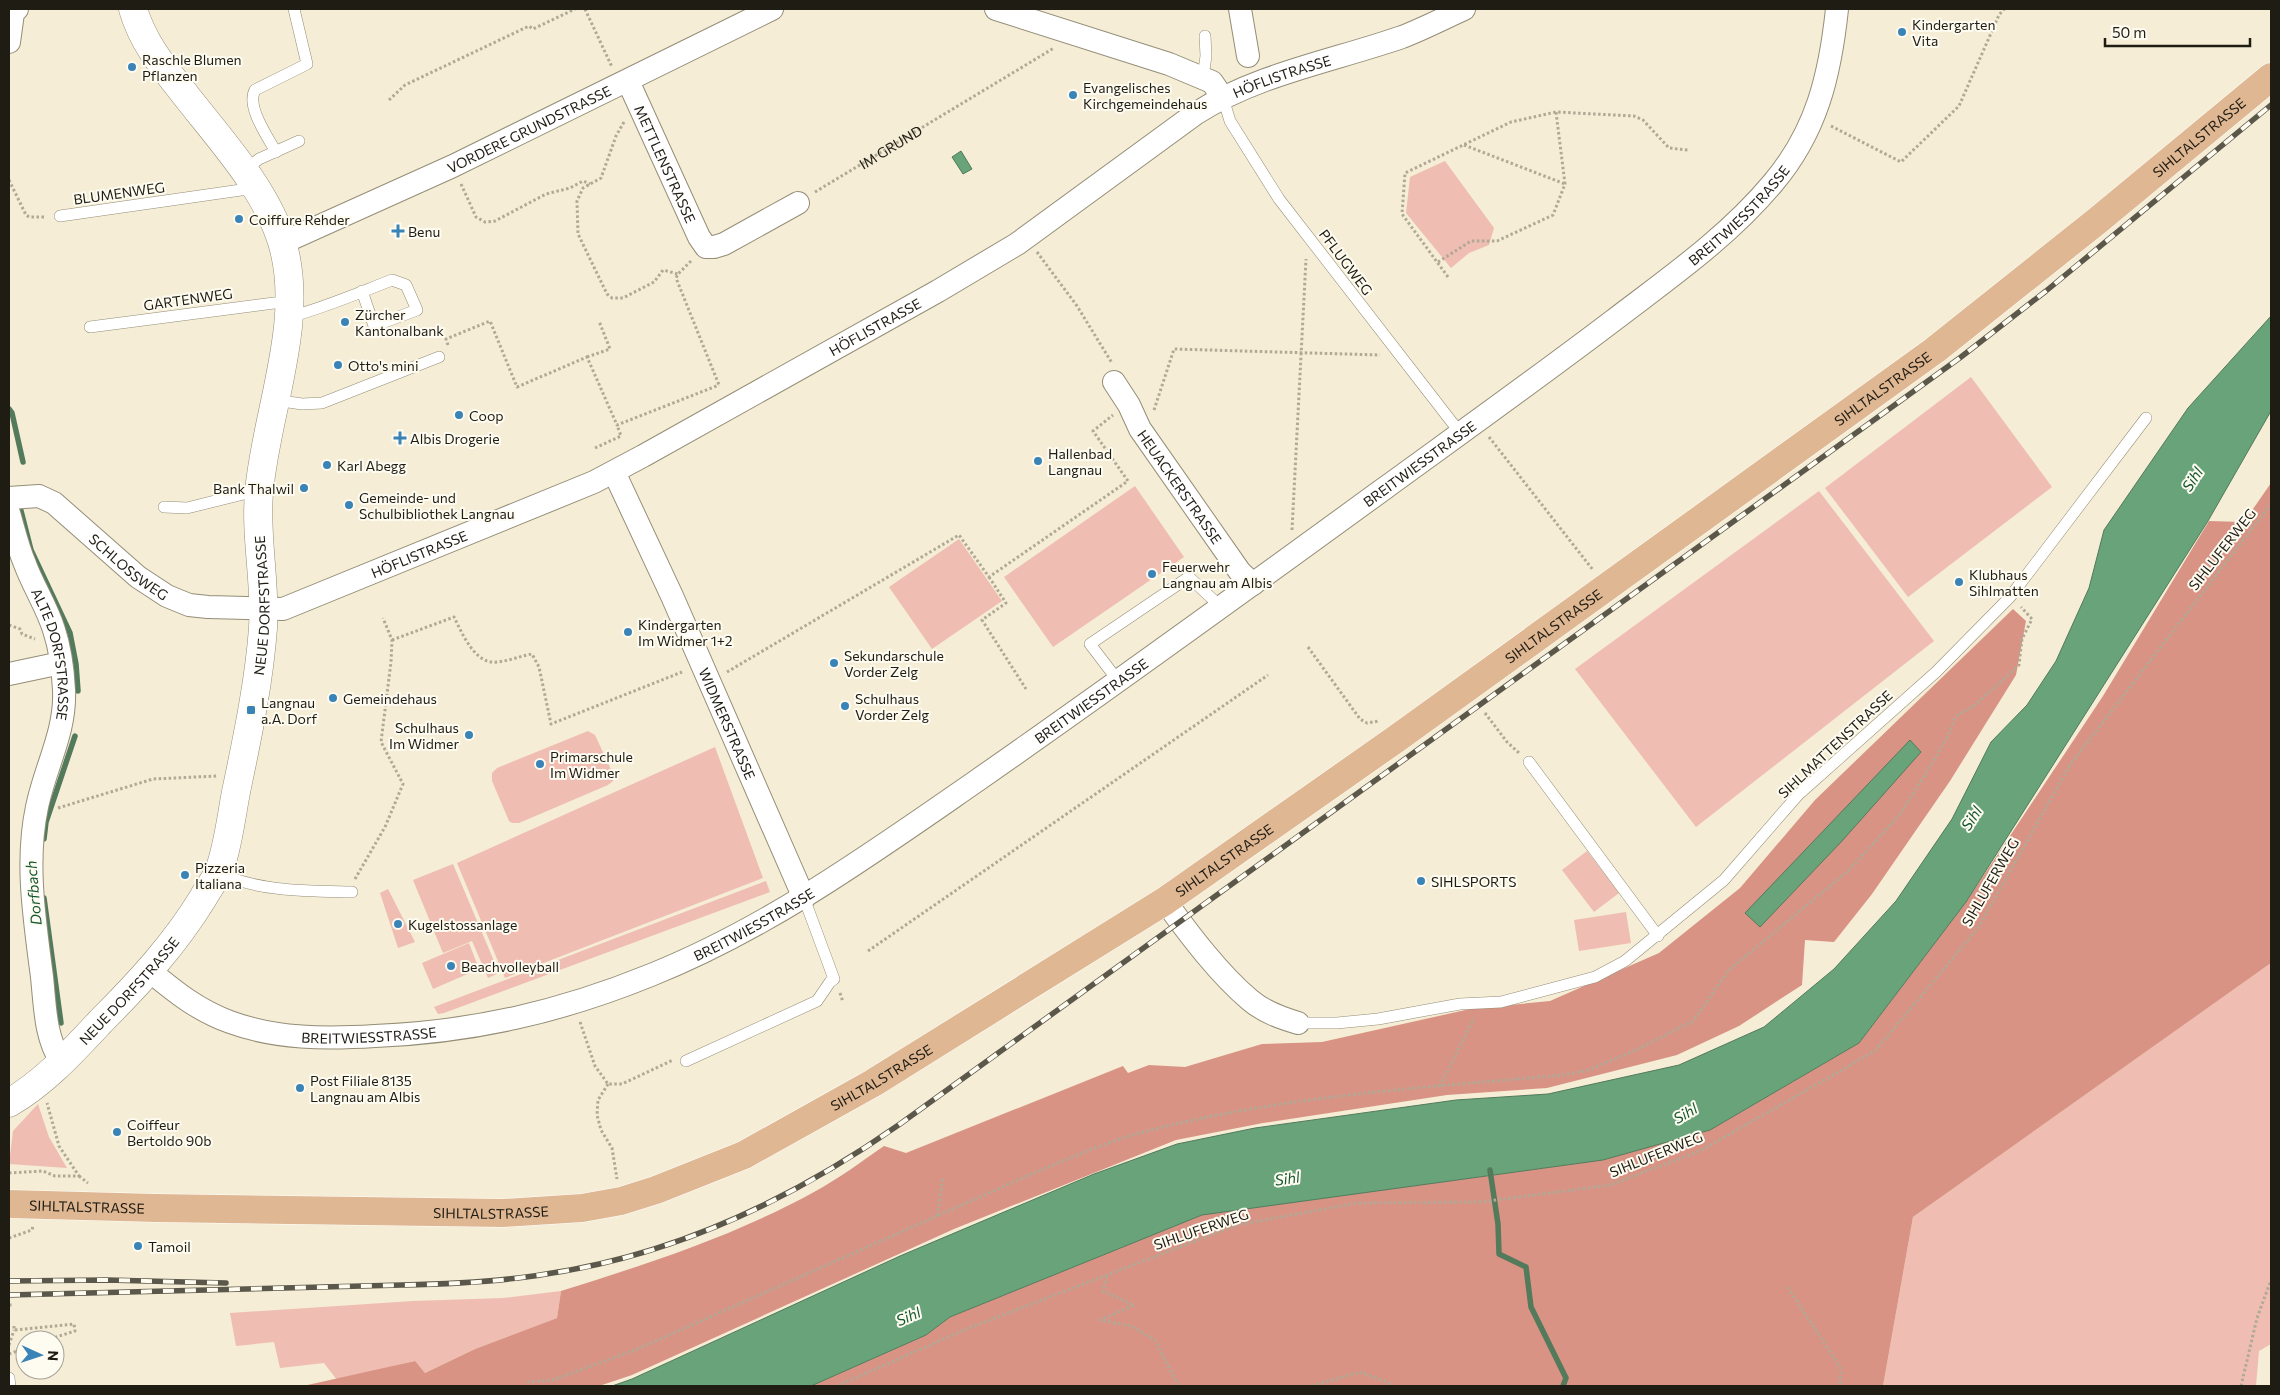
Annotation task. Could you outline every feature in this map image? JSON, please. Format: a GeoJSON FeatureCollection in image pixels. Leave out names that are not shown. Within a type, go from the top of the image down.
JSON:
{"type":"FeatureCollection","features":[{"type":"Feature","properties":{"kind":"main road","name":"NEUE DORFSTRASSE"},"geometry":{"type":"LineString","coordinates":[[9,1102],[41,1081],[150,972],[189,922],[218,872],[239,775],[262,639],[263,608],[257,525],[259,490],[289,310],[288,273],[282,243],[274,220],[249,179],[145,41],[133,9]]}},
{"type":"Feature","properties":{"kind":"main road","name":"SIHLTALSTRASSE"},"geometry":{"type":"LineString","coordinates":[[9,1204],[138,1208],[503,1212],[582,1208],[620,1201],[656,1190],[744,1155],[808,1121],[881,1078],[1165,901],[1396,739],[1935,350],[2271,77]]}},
{"type":"Feature","properties":{"kind":"street"},"geometry":{"type":"LineString","coordinates":[[9,42],[13,13],[17,9]]}},
{"type":"Feature","properties":{"kind":"street","name":"VORDERE GRUNDSTRASSE"},"geometry":{"type":"LineString","coordinates":[[282,243],[628,88],[772,9]]}},
{"type":"Feature","properties":{"kind":"street"},"geometry":{"type":"LineString","coordinates":[[996,9],[1169,64],[1203,77],[1212,82],[1223,98]]}},
{"type":"Feature","properties":{"kind":"street"},"geometry":{"type":"LineString","coordinates":[[1240,9],[1248,56]]}},
{"type":"Feature","properties":{"kind":"street","name":"HÖFLISTRASSE"},"geometry":{"type":"LineString","coordinates":[[263,608],[283,609],[432,550],[614,472],[938,291],[1027,237],[1195,114],[1223,98],[1268,79],[1404,36],[1464,9]]}},
{"type":"Feature","properties":{"kind":"street","name":"BREITWIESSTRASSE"},"geometry":{"type":"LineString","coordinates":[[150,972],[187,1001],[204,1011],[256,1030],[298,1036],[348,1038],[428,1034],[502,1022],[573,1003],[650,976],[703,952],[804,898],[1119,682],[1469,428],[1679,271],[1739,219],[1775,181],[1804,138],[1815,117],[1830,66],[1837,9]]}},
{"type":"Feature","properties":{"kind":"street","name":"METTLENSTRASSE"},"geometry":{"type":"LineString","coordinates":[[628,88],[706,247]]}},
{"type":"Feature","properties":{"kind":"street"},"geometry":{"type":"LineString","coordinates":[[706,247],[724,244],[798,203]]}},
{"type":"Feature","properties":{"kind":"street","name":"HEUACKERSTRASSE"},"geometry":{"type":"LineString","coordinates":[[1114,382],[1129,405],[1140,429],[1240,572],[1254,584]]}},
{"type":"Feature","properties":{"kind":"street","name":"WIDMERSTRASSE"},"geometry":{"type":"LineString","coordinates":[[614,472],[672,596],[804,898]]}},
{"type":"Feature","properties":{"kind":"street","name":"SCHLOSSWEG"},"geometry":{"type":"LineString","coordinates":[[9,498],[39,496],[54,503],[138,577],[167,596],[190,605],[263,608]]}},
{"type":"Feature","properties":{"kind":"street","name":"ALTE DORFSTRASSE"},"geometry":{"type":"LineString","coordinates":[[9,513],[25,564],[54,629],[61,663],[64,713],[60,733],[37,805],[33,829],[32,881],[47,1022],[55,1052],[61,1061]]}},
{"type":"Feature","properties":{"kind":"street"},"geometry":{"type":"LineString","coordinates":[[9,674],[61,663]]}},
{"type":"Feature","properties":{"kind":"street"},"geometry":{"type":"LineString","coordinates":[[1165,901],[1214,963],[1250,1001],[1274,1015],[1298,1023]]}},
{"type":"Feature","properties":{"kind":"lane"},"geometry":{"type":"LineString","coordinates":[[276,152],[252,105],[251,96],[255,90],[307,64],[294,9]]}},
{"type":"Feature","properties":{"kind":"lane"},"geometry":{"type":"LineString","coordinates":[[1203,77],[1206,56],[1205,36]]}},
{"type":"Feature","properties":{"kind":"lane","name":"PFLUGWEG"},"geometry":{"type":"LineString","coordinates":[[1223,98],[1230,121],[1280,199],[1398,355],[1469,428]]}},
{"type":"Feature","properties":{"kind":"lane"},"geometry":{"type":"LineString","coordinates":[[249,179],[259,159],[300,141]]}},
{"type":"Feature","properties":{"kind":"lane","name":"BLUMENWEG"},"geometry":{"type":"LineString","coordinates":[[60,216],[249,179]]}},
{"type":"Feature","properties":{"kind":"lane","name":"GARTENWEG"},"geometry":{"type":"LineString","coordinates":[[90,327],[274,302],[289,310],[314,311],[362,291],[392,280],[397,280],[409,290],[417,310],[374,326],[362,291]]}},
{"type":"Feature","properties":{"kind":"lane"},"geometry":{"type":"LineString","coordinates":[[274,400],[302,404],[322,403],[439,357]]}},
{"type":"Feature","properties":{"kind":"lane","name":"SIHLMATTENSTRASSE"},"geometry":{"type":"LineString","coordinates":[[1298,1023],[1338,1023],[1460,1004],[1481,1004],[1525,997],[1595,977],[1625,961],[1658,936],[1724,880],[1798,795],[1936,672],[2010,597],[2146,418]]}},
{"type":"Feature","properties":{"kind":"lane"},"geometry":{"type":"LineString","coordinates":[[164,507],[187,508],[259,490]]}},
{"type":"Feature","properties":{"kind":"lane"},"geometry":{"type":"LineString","coordinates":[[1119,682],[1090,644],[1189,578],[1222,608]]}},
{"type":"Feature","properties":{"kind":"lane"},"geometry":{"type":"LineString","coordinates":[[1529,762],[1658,936]]}},
{"type":"Feature","properties":{"kind":"lane"},"geometry":{"type":"LineString","coordinates":[[218,872],[234,881],[304,891],[352,892]]}},
{"type":"Feature","properties":{"kind":"lane","name":"WIDMERSTRASSE"},"geometry":{"type":"LineString","coordinates":[[686,1061],[817,1001],[834,979],[804,898]]}},
{"type":"Feature","properties":{"kind":"lane"},"geometry":{"type":"LineString","coordinates":[[9,1378],[10,1386]]}},
{"type":"Feature","properties":{"kind":"path"},"geometry":{"type":"LineString","coordinates":[[389,100],[404,86],[413,81],[529,26],[533,29],[575,9]]}},
{"type":"Feature","properties":{"kind":"path"},"geometry":{"type":"LineString","coordinates":[[584,9],[628,88],[616,136],[601,178],[583,188],[577,201],[578,234],[607,294],[612,298],[623,298],[654,282],[664,270],[678,274]]}},
{"type":"Feature","properties":{"kind":"path"},"geometry":{"type":"LineString","coordinates":[[1815,117],[1901,162],[1959,106],[1999,15],[2004,9]]}},
{"type":"Feature","properties":{"kind":"path","name":"IM GRUND"},"geometry":{"type":"LineString","coordinates":[[798,203],[1053,49],[1062,30]]}},
{"type":"Feature","properties":{"kind":"path"},"geometry":{"type":"LineString","coordinates":[[1438,262],[1471,241],[1497,242],[1553,215],[1565,184],[1556,112]]}},
{"type":"Feature","properties":{"kind":"path"},"geometry":{"type":"LineString","coordinates":[[1448,277],[1402,214],[1405,173],[1511,122],[1556,112],[1634,116],[1643,120],[1669,148],[1688,150]]}},
{"type":"Feature","properties":{"kind":"path"},"geometry":{"type":"LineString","coordinates":[[1464,145],[1565,184]]}},
{"type":"Feature","properties":{"kind":"path"},"geometry":{"type":"LineString","coordinates":[[453,166],[476,217],[485,222],[495,221],[546,194],[570,188],[583,181],[590,184]]}},
{"type":"Feature","properties":{"kind":"path","name":"BLUMENWEG"},"geometry":{"type":"LineString","coordinates":[[9,180],[26,215],[29,217],[60,216]]}},
{"type":"Feature","properties":{"kind":"path"},"geometry":{"type":"LineString","coordinates":[[1299,551],[1291,540],[1307,235]]}},
{"type":"Feature","properties":{"kind":"path"},"geometry":{"type":"LineString","coordinates":[[1027,237],[1077,306],[1119,373],[1114,382]]}},
{"type":"Feature","properties":{"kind":"path"},"geometry":{"type":"LineString","coordinates":[[706,247],[676,278],[722,391]]}},
{"type":"Feature","properties":{"kind":"path"},"geometry":{"type":"LineString","coordinates":[[439,357],[451,352],[446,339],[490,321],[517,387],[610,349],[599,321]]}},
{"type":"Feature","properties":{"kind":"path"},"geometry":{"type":"LineString","coordinates":[[1140,429],[1150,423],[1174,349],[1398,355]]}},
{"type":"Feature","properties":{"kind":"path"},"geometry":{"type":"LineString","coordinates":[[588,357],[621,436],[595,448]]}},
{"type":"Feature","properties":{"kind":"path"},"geometry":{"type":"LineString","coordinates":[[617,425],[719,385]]}},
{"type":"Feature","properties":{"kind":"path"},"geometry":{"type":"LineString","coordinates":[[989,577],[1128,481],[1093,431],[1129,405]]}},
{"type":"Feature","properties":{"kind":"path"},"geometry":{"type":"LineString","coordinates":[[1469,428],[1606,586]]}},
{"type":"Feature","properties":{"kind":"path","name":"SIHLUFERWEG"},"geometry":{"type":"LineString","coordinates":[[837,1386],[964,1330],[1237,1225],[1356,1203],[1481,1202],[1508,1200],[1610,1185],[1700,1150],[1875,1051],[1978,928],[2070,766],[2271,504]]}},
{"type":"Feature","properties":{"kind":"path"},"geometry":{"type":"LineString","coordinates":[[392,640],[454,617],[466,642],[483,659],[496,663],[532,654],[539,667],[551,724],[705,673],[737,668],[959,535],[1006,603],[982,620],[1026,689]]}},
{"type":"Feature","properties":{"kind":"path"},"geometry":{"type":"LineString","coordinates":[[527,1382],[553,1380],[640,1348],[1081,1153],[1135,1135],[1243,1110],[1365,1093],[1563,1075],[1589,1070],[1640,1048],[1693,1021],[1730,970],[1847,872],[1900,814],[1948,736],[1956,716],[1974,706],[2019,664],[2022,639],[2032,619],[2030,615]]}},
{"type":"Feature","properties":{"kind":"path"},"geometry":{"type":"LineString","coordinates":[[352,892],[354,881],[385,827],[403,784],[381,742],[392,662],[392,640],[383,618]]}},
{"type":"Feature","properties":{"kind":"path"},"geometry":{"type":"LineString","coordinates":[[9,625],[20,629],[22,634],[32,639]]}},
{"type":"Feature","properties":{"kind":"path"},"geometry":{"type":"LineString","coordinates":[[1308,648],[1360,719],[1367,723],[1382,719]]}},
{"type":"Feature","properties":{"kind":"path"},"geometry":{"type":"LineString","coordinates":[[868,951],[1268,675]]}},
{"type":"Feature","properties":{"kind":"path"},"geometry":{"type":"LineString","coordinates":[[1485,713],[1507,742],[1529,762]]}},
{"type":"Feature","properties":{"kind":"path"},"geometry":{"type":"LineString","coordinates":[[58,808],[152,779],[239,775]]}},
{"type":"Feature","properties":{"kind":"path"},"geometry":{"type":"LineString","coordinates":[[573,1003],[595,1066],[608,1084]]}},
{"type":"Feature","properties":{"kind":"path"},"geometry":{"type":"LineString","coordinates":[[1439,1086],[1481,1004]]}},
{"type":"Feature","properties":{"kind":"path"},"geometry":{"type":"LineString","coordinates":[[608,1084],[622,1084],[672,1060],[686,1061]]}},
{"type":"Feature","properties":{"kind":"path"},"geometry":{"type":"LineString","coordinates":[[9,1173],[43,1171],[55,1176],[79,1176],[59,1146],[41,1081]]}},
{"type":"Feature","properties":{"kind":"path"},"geometry":{"type":"LineString","coordinates":[[608,1084],[598,1100],[596,1115],[601,1130],[612,1148],[620,1201]]}},
{"type":"Feature","properties":{"kind":"path"},"geometry":{"type":"LineString","coordinates":[[937,1216],[943,1177]]}},
{"type":"Feature","properties":{"kind":"path"},"geometry":{"type":"LineString","coordinates":[[9,1238],[32,1230],[33,1227]]}},
{"type":"Feature","properties":{"kind":"path"},"geometry":{"type":"LineString","coordinates":[[1108,1276],[1103,1292],[1134,1305],[1100,1320],[1130,1326],[1155,1340],[1178,1385],[1181,1386]]}},
{"type":"Feature","properties":{"kind":"path"},"geometry":{"type":"LineString","coordinates":[[2241,1386],[2257,1318],[2271,1280]]}},
{"type":"Feature","properties":{"kind":"path"},"geometry":{"type":"LineString","coordinates":[[1788,1287],[1841,1369],[1840,1386]]}},
{"type":"Feature","properties":{"kind":"path"},"geometry":{"type":"LineString","coordinates":[[9,1344],[14,1328],[74,1324],[75,1331],[65,1334]]}},
{"type":"Feature","properties":{"kind":"path"},"geometry":{"type":"LineString","coordinates":[[1312,1386],[1360,1372],[1392,1386]]}},
{"type":"Feature","properties":{"kind":"shaded area"},"geometry":{"type":"Polygon","coordinates":[[[1445,161],[1494,228],[1489,245],[1469,253],[1451,268],[1406,213],[1410,177],[1445,161]]]}},
{"type":"Feature","properties":{"kind":"shaded area"},"geometry":{"type":"Polygon","coordinates":[[[1971,377],[2052,487],[1908,597],[1825,488],[1971,377]]]}},
{"type":"Feature","properties":{"kind":"shaded area"},"geometry":{"type":"Polygon","coordinates":[[[2271,483],[2271,963],[1913,1217],[1883,1386],[811,1386],[926,1335],[950,1317],[1202,1215],[1603,1160],[1710,1130],[1859,1043],[1966,902],[2103,696],[2209,521],[2244,522],[2271,483]]]}},
{"type":"Feature","properties":{"kind":"shaded area"},"geometry":{"type":"Polygon","coordinates":[[[1135,486],[1184,557],[1053,647],[1004,577],[1135,486]]]}},
{"type":"Feature","properties":{"kind":"shaded area"},"geometry":{"type":"Polygon","coordinates":[[[1819,491],[1934,641],[1696,827],[1575,669],[1819,491]]]}},
{"type":"Feature","properties":{"kind":"shaded area"},"geometry":{"type":"Polygon","coordinates":[[[959,539],[1002,601],[932,649],[889,587],[959,539]]]}},
{"type":"Feature","properties":{"kind":"shaded area"},"geometry":{"type":"Polygon","coordinates":[[[2013,609],[2026,621],[2016,675],[1950,781],[1872,894],[1834,942],[1805,940],[1802,985],[1739,1026],[1677,1055],[1547,1088],[1447,1095],[1263,1123],[1176,1140],[954,1229],[632,1375],[599,1386],[303,1386],[415,1361],[425,1373],[475,1349],[557,1318],[561,1291],[690,1248],[753,1222],[823,1187],[884,1146],[906,1153],[1123,1066],[1128,1073],[1149,1065],[1185,1067],[1262,1044],[1322,1042],[1470,1009],[1550,1001],[1659,953],[1740,888],[1815,800],[2013,609]]]}},
{"type":"Feature","properties":{"kind":"shaded area"},"geometry":{"type":"Polygon","coordinates":[[[588,731],[595,735],[613,774],[613,781],[608,785],[519,823],[509,821],[492,781],[492,773],[497,768],[588,731]]]}},
{"type":"Feature","properties":{"kind":"shaded area"},"geometry":{"type":"Polygon","coordinates":[[[715,747],[763,878],[505,978],[457,863],[715,747]]]}},
{"type":"Feature","properties":{"kind":"shaded area"},"geometry":{"type":"Polygon","coordinates":[[[1587,851],[1619,893],[1594,912],[1562,870],[1587,851]]]}},
{"type":"Feature","properties":{"kind":"shaded area"},"geometry":{"type":"Polygon","coordinates":[[[453,864],[499,973],[488,978],[472,941],[443,953],[413,880],[453,864]]]}},
{"type":"Feature","properties":{"kind":"shaded area"},"geometry":{"type":"Polygon","coordinates":[[[766,881],[770,892],[444,1013],[438,1014],[434,1007],[766,881]]]}},
{"type":"Feature","properties":{"kind":"shaded area","name":"Kugelstossanlage"},"geometry":{"type":"Polygon","coordinates":[[[388,889],[415,942],[398,948],[380,893],[388,889]]]}},
{"type":"Feature","properties":{"kind":"shaded area"},"geometry":{"type":"Polygon","coordinates":[[[1626,912],[1631,943],[1579,951],[1574,920],[1626,912]]]}},
{"type":"Feature","properties":{"kind":"shaded area","name":"Beachvolleyball"},"geometry":{"type":"Polygon","coordinates":[[[469,943],[479,969],[433,989],[422,963],[469,943]]]}},
{"type":"Feature","properties":{"kind":"shaded area"},"geometry":{"type":"Polygon","coordinates":[[[2271,963],[2271,1344],[2259,1351],[2256,1386],[1883,1386],[1913,1217],[2271,963]]]}},
{"type":"Feature","properties":{"kind":"shaded area"},"geometry":{"type":"Polygon","coordinates":[[[38,1104],[49,1137],[67,1168],[9,1164],[13,1131],[38,1104]]]}},
{"type":"Feature","properties":{"kind":"shaded area"},"geometry":{"type":"Polygon","coordinates":[[[561,1291],[557,1318],[475,1349],[425,1373],[414,1361],[337,1380],[324,1363],[280,1368],[274,1342],[236,1346],[230,1313],[413,1301],[503,1298],[561,1291]]]}},
{"type":"Feature","properties":{"kind":"water"},"geometry":{"type":"Polygon","coordinates":[[[961,151],[972,169],[963,174],[952,157],[961,151]]]}},
{"type":"Feature","properties":{"kind":"water","name":"Sihl"},"geometry":{"type":"Polygon","coordinates":[[[2271,316],[2271,411],[2208,521],[1966,902],[1859,1043],[1710,1130],[1603,1160],[1202,1215],[950,1317],[926,1335],[811,1386],[612,1386],[632,1379],[900,1256],[1094,1174],[1177,1144],[1255,1128],[1456,1100],[1548,1094],[1679,1065],[1764,1027],[1834,969],[1896,901],[1952,819],[1991,742],[2027,705],[2056,661],[2089,588],[2104,530],[2188,408],[2271,316]]]}},
{"type":"Feature","properties":{"kind":"water"},"geometry":{"type":"Polygon","coordinates":[[[1910,740],[1921,752],[1842,841],[1760,927],[1745,913],[1910,740]]]}},
{"type":"Feature","properties":{"kind":"waterway","name":"Dorfbach"},"geometry":{"type":"LineString","coordinates":[[9,409],[12,413],[23,462]]}},
{"type":"Feature","properties":{"kind":"waterway","name":"Dorfbach"},"geometry":{"type":"LineString","coordinates":[[20,507],[31,550],[70,633],[76,664],[78,691]]}},
{"type":"Feature","properties":{"kind":"waterway","name":"Dorfbach"},"geometry":{"type":"LineString","coordinates":[[44,839],[46,822],[75,736]]}},
{"type":"Feature","properties":{"kind":"waterway","name":"Dorfbach"},"geometry":{"type":"LineString","coordinates":[[44,898],[61,1023]]}},
{"type":"Feature","properties":{"kind":"waterway"},"geometry":{"type":"LineString","coordinates":[[1490,1170],[1498,1224],[1499,1254],[1526,1267],[1531,1307],[1566,1378],[1563,1386]]}},
{"type":"Feature","properties":{"kind":"railway"},"geometry":{"type":"LineString","coordinates":[[9,1295],[420,1285],[511,1279],[594,1265],[641,1253],[687,1238],[732,1220],[775,1199],[818,1176],[900,1124],[1961,357],[2046,291],[2271,105]]}},
{"type":"Feature","properties":{"kind":"railway"},"geometry":{"type":"LineString","coordinates":[[9,1281],[107,1280],[226,1283]]}},
{"type":"Feature","properties":{"kind":"place","name":"Kindergarten Vita"},"geometry":{"type":"Point","coordinates":[1902,32]}},
{"type":"Feature","properties":{"kind":"place","name":"Raschle Blumen Pflanzen"},"geometry":{"type":"Point","coordinates":[132,67]}},
{"type":"Feature","properties":{"kind":"place","name":"Evangelisches Kirchgemeindehaus"},"geometry":{"type":"Point","coordinates":[1073,95]}},
{"type":"Feature","properties":{"kind":"place","name":"Coiffure Rehder"},"geometry":{"type":"Point","coordinates":[239,219]}},
{"type":"Feature","properties":{"kind":"place","name":"Benu"},"geometry":{"type":"Point","coordinates":[398,231]}},
{"type":"Feature","properties":{"kind":"place","name":"Zürcher Kantonalbank"},"geometry":{"type":"Point","coordinates":[345,322]}},
{"type":"Feature","properties":{"kind":"place","name":"Otto's mini"},"geometry":{"type":"Point","coordinates":[338,365]}},
{"type":"Feature","properties":{"kind":"place","name":"Coop"},"geometry":{"type":"Point","coordinates":[459,415]}},
{"type":"Feature","properties":{"kind":"place","name":"Albis Drogerie"},"geometry":{"type":"Point","coordinates":[400,438]}},
{"type":"Feature","properties":{"kind":"place","name":"Hallenbad Langnau"},"geometry":{"type":"Point","coordinates":[1038,461]}},
{"type":"Feature","properties":{"kind":"place","name":"Karl Abegg"},"geometry":{"type":"Point","coordinates":[327,465]}},
{"type":"Feature","properties":{"kind":"place","name":"Bank Thalwil"},"geometry":{"type":"Point","coordinates":[304,488]}},
{"type":"Feature","properties":{"kind":"place","name":"Gemeinde- und Schulbibliothek Langnau"},"geometry":{"type":"Point","coordinates":[349,505]}},
{"type":"Feature","properties":{"kind":"place","name":"Feuerwehr Langnau am Albis"},"geometry":{"type":"Point","coordinates":[1152,574]}},
{"type":"Feature","properties":{"kind":"place","name":"Klubhaus Sihlmatten"},"geometry":{"type":"Point","coordinates":[1959,582]}},
{"type":"Feature","properties":{"kind":"place","name":"Kindergarten Im Widmer 1+2"},"geometry":{"type":"Point","coordinates":[628,632]}},
{"type":"Feature","properties":{"kind":"place","name":"Sekundarschule Vorder Zelg"},"geometry":{"type":"Point","coordinates":[834,663]}},
{"type":"Feature","properties":{"kind":"place","name":"Gemeindehaus"},"geometry":{"type":"Point","coordinates":[333,698]}},
{"type":"Feature","properties":{"kind":"place","name":"Schulhaus Vorder Zelg"},"geometry":{"type":"Point","coordinates":[845,706]}},
{"type":"Feature","properties":{"kind":"place","name":"Langnau a.A. Dorf"},"geometry":{"type":"Point","coordinates":[251,710]}},
{"type":"Feature","properties":{"kind":"place","name":"Schulhaus Im Widmer"},"geometry":{"type":"Point","coordinates":[469,735]}},
{"type":"Feature","properties":{"kind":"place","name":"Primarschule Im Widmer"},"geometry":{"type":"Point","coordinates":[540,764]}},
{"type":"Feature","properties":{"kind":"place","name":"Pizzeria Italiana"},"geometry":{"type":"Point","coordinates":[185,875]}},
{"type":"Feature","properties":{"kind":"place","name":"SIHLSPORTS"},"geometry":{"type":"Point","coordinates":[1421,881]}},
{"type":"Feature","properties":{"kind":"place","name":"Kugelstossanlage"},"geometry":{"type":"Point","coordinates":[398,924]}},
{"type":"Feature","properties":{"kind":"place","name":"Beachvolleyball"},"geometry":{"type":"Point","coordinates":[451,966]}},
{"type":"Feature","properties":{"kind":"place","name":"Post Filiale 8135 Langnau am Albis"},"geometry":{"type":"Point","coordinates":[300,1088]}},
{"type":"Feature","properties":{"kind":"place","name":"Coiffeur Bertoldo 90b"},"geometry":{"type":"Point","coordinates":[117,1132]}},
{"type":"Feature","properties":{"kind":"place","name":"Tamoil"},"geometry":{"type":"Point","coordinates":[138,1246]}}]}
